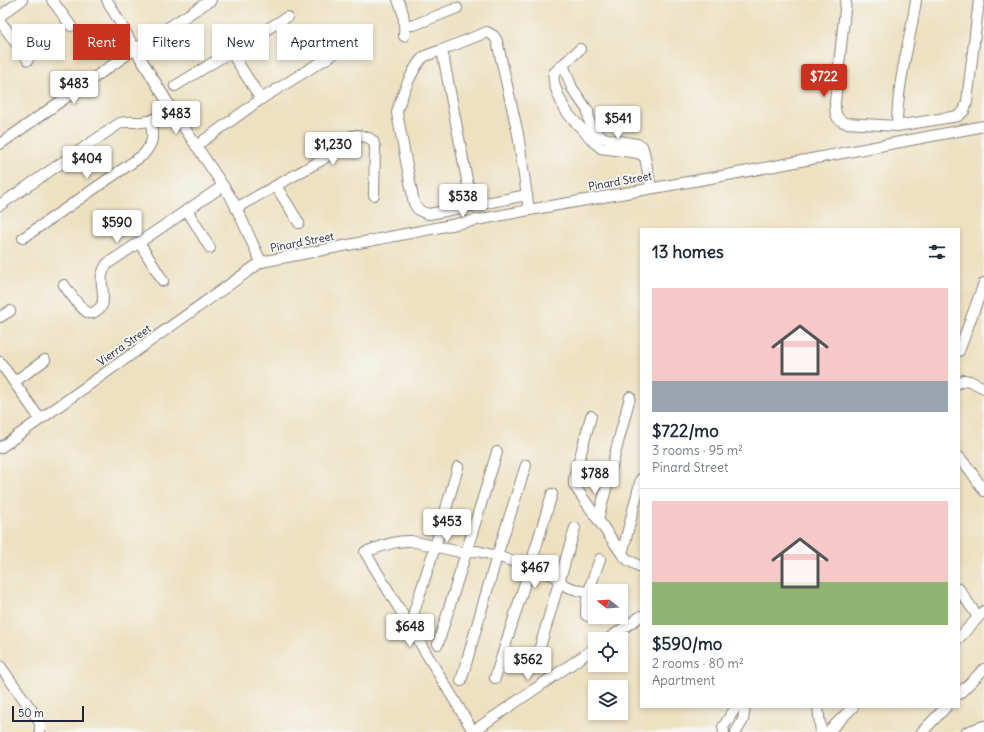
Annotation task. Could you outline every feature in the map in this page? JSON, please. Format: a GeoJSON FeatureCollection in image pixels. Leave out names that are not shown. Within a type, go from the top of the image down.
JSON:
{"type":"FeatureCollection","features":[{"type":"Feature","properties":{"kind":"street"},"geometry":{"type":"LineString","coordinates":[[0,16],[22,0]]}},
{"type":"Feature","properties":{"kind":"street"},"geometry":{"type":"LineString","coordinates":[[52,0],[71,26]]}},
{"type":"Feature","properties":{"kind":"street"},"geometry":{"type":"LineString","coordinates":[[108,0],[135,49],[171,108],[236,208],[261,262]]}},
{"type":"Feature","properties":{"kind":"street"},"geometry":{"type":"LineString","coordinates":[[0,144],[135,49],[211,0]]}},
{"type":"Feature","properties":{"kind":"street"},"geometry":{"type":"LineString","coordinates":[[398,0],[401,5],[405,25],[404,36]]}},
{"type":"Feature","properties":{"kind":"street"},"geometry":{"type":"LineString","coordinates":[[846,0],[835,102],[836,116],[842,122],[846,123],[897,126],[958,116],[964,111],[979,0]]}},
{"type":"Feature","properties":{"kind":"street"},"geometry":{"type":"LineString","coordinates":[[897,126],[901,79],[916,0]]}},
{"type":"Feature","properties":{"kind":"street"},"geometry":{"type":"LineString","coordinates":[[405,25],[414,25],[457,8]]}},
{"type":"Feature","properties":{"kind":"street"},"geometry":{"type":"LineString","coordinates":[[269,28],[287,17]]}},
{"type":"Feature","properties":{"kind":"street"},"geometry":{"type":"LineString","coordinates":[[0,21],[12,38]]}},
{"type":"Feature","properties":{"kind":"street"},"geometry":{"type":"LineString","coordinates":[[527,195],[429,214],[416,208],[398,113],[399,105],[420,61],[429,55],[487,32],[496,38],[518,134],[527,195],[529,210]]}},
{"type":"Feature","properties":{"kind":"street"},"geometry":{"type":"LineString","coordinates":[[580,49],[554,73],[553,79],[568,115],[594,144],[600,148],[638,153],[645,157]]}},
{"type":"Feature","properties":{"kind":"street"},"geometry":{"type":"LineString","coordinates":[[442,50],[472,206]]}},
{"type":"Feature","properties":{"kind":"street"},"geometry":{"type":"LineString","coordinates":[[175,86],[218,60]]}},
{"type":"Feature","properties":{"kind":"street"},"geometry":{"type":"LineString","coordinates":[[236,60],[261,99]]}},
{"type":"Feature","properties":{"kind":"street"},"geometry":{"type":"LineString","coordinates":[[196,146],[261,99],[324,60]]}},
{"type":"Feature","properties":{"kind":"street"},"geometry":{"type":"LineString","coordinates":[[563,64],[572,88],[588,111],[590,123],[600,136],[607,139],[642,146],[651,188]]}},
{"type":"Feature","properties":{"kind":"street"},"geometry":{"type":"LineString","coordinates":[[0,205],[120,123],[152,121],[171,108]]}},
{"type":"Feature","properties":{"kind":"street"},"geometry":{"type":"LineString","coordinates":[[23,238],[143,155],[150,146],[153,134],[152,121]]}},
{"type":"Feature","properties":{"kind":"street"},"geometry":{"type":"LineString","coordinates":[[581,130],[590,123]]}},
{"type":"Feature","properties":{"kind":"street","name":"Pinard Street"},"geometry":{"type":"LineString","coordinates":[[261,262],[529,210],[730,175],[984,126]]}},
{"type":"Feature","properties":{"kind":"street"},"geometry":{"type":"LineString","coordinates":[[236,208],[322,160],[352,136],[358,135],[369,138],[375,147],[374,195]]}},
{"type":"Feature","properties":{"kind":"street"},"geometry":{"type":"LineString","coordinates":[[64,285],[84,310],[94,313],[102,304],[101,274],[106,264],[223,186]]}},
{"type":"Feature","properties":{"kind":"street"},"geometry":{"type":"LineString","coordinates":[[276,186],[299,223]]}},
{"type":"Feature","properties":{"kind":"street"},"geometry":{"type":"LineString","coordinates":[[186,210],[210,248]]}},
{"type":"Feature","properties":{"kind":"street"},"geometry":{"type":"LineString","coordinates":[[139,242],[163,281]]}},
{"type":"Feature","properties":{"kind":"street","name":"Vierra Street"},"geometry":{"type":"LineString","coordinates":[[0,448],[261,262]]}},
{"type":"Feature","properties":{"kind":"street"},"geometry":{"type":"LineString","coordinates":[[960,349],[980,309],[984,282]]}},
{"type":"Feature","properties":{"kind":"street"},"geometry":{"type":"LineString","coordinates":[[0,317],[10,311]]}},
{"type":"Feature","properties":{"kind":"street"},"geometry":{"type":"LineString","coordinates":[[14,382],[45,360]]}},
{"type":"Feature","properties":{"kind":"street"},"geometry":{"type":"LineString","coordinates":[[0,362],[40,419]]}},
{"type":"Feature","properties":{"kind":"street"},"geometry":{"type":"LineString","coordinates":[[960,382],[964,380],[970,381],[984,388]]}},
{"type":"Feature","properties":{"kind":"street"},"geometry":{"type":"LineString","coordinates":[[598,519],[630,398]]}},
{"type":"Feature","properties":{"kind":"street"},"geometry":{"type":"LineString","coordinates":[[590,416],[574,479],[574,485],[622,554],[628,560],[640,566]]}},
{"type":"Feature","properties":{"kind":"street"},"geometry":{"type":"LineString","coordinates":[[438,644],[497,452]]}},
{"type":"Feature","properties":{"kind":"street"},"geometry":{"type":"LineString","coordinates":[[960,458],[984,491]]}},
{"type":"Feature","properties":{"kind":"street"},"geometry":{"type":"LineString","coordinates":[[461,681],[497,556],[526,465]]}},
{"type":"Feature","properties":{"kind":"street"},"geometry":{"type":"LineString","coordinates":[[414,612],[435,547],[458,467]]}},
{"type":"Feature","properties":{"kind":"street"},"geometry":{"type":"LineString","coordinates":[[622,554],[640,483]]}},
{"type":"Feature","properties":{"kind":"street"},"geometry":{"type":"LineString","coordinates":[[495,678],[552,494]]}},
{"type":"Feature","properties":{"kind":"street"},"geometry":{"type":"LineString","coordinates":[[540,647],[575,528]]}},
{"type":"Feature","properties":{"kind":"street"},"geometry":{"type":"LineString","coordinates":[[588,593],[566,586],[555,576],[497,556],[476,551],[460,552],[403,541],[365,552],[473,732],[588,653]]}},
{"type":"Feature","properties":{"kind":"street"},"geometry":{"type":"LineString","coordinates":[[592,584],[600,559]]}},
{"type":"Feature","properties":{"kind":"street"},"geometry":{"type":"LineString","coordinates":[[960,589],[981,614],[960,637]]}},
{"type":"Feature","properties":{"kind":"street"},"geometry":{"type":"LineString","coordinates":[[588,598],[586,615],[588,616]]}},
{"type":"Feature","properties":{"kind":"street"},"geometry":{"type":"LineString","coordinates":[[618,632],[640,617]]}},
{"type":"Feature","properties":{"kind":"street"},"geometry":{"type":"LineString","coordinates":[[0,666],[38,718],[40,732]]}},
{"type":"Feature","properties":{"kind":"street"},"geometry":{"type":"LineString","coordinates":[[960,693],[984,669]]}},
{"type":"Feature","properties":{"kind":"street"},"geometry":{"type":"LineString","coordinates":[[724,732],[723,727],[735,708]]}},
{"type":"Feature","properties":{"kind":"street"},"geometry":{"type":"LineString","coordinates":[[736,732],[744,720],[744,708]]}},
{"type":"Feature","properties":{"kind":"street"},"geometry":{"type":"LineString","coordinates":[[818,708],[821,732]]}},
{"type":"Feature","properties":{"kind":"street"},"geometry":{"type":"LineString","coordinates":[[828,732],[852,708]]}},
{"type":"Feature","properties":{"kind":"street"},"geometry":{"type":"LineString","coordinates":[[922,732],[945,708]]}},
{"type":"Feature","properties":{"kind":"street"},"geometry":{"type":"LineString","coordinates":[[967,732],[984,726]]}}]}
